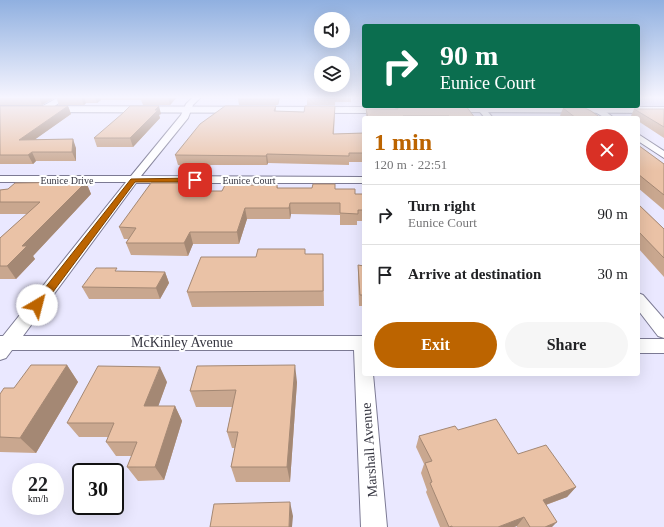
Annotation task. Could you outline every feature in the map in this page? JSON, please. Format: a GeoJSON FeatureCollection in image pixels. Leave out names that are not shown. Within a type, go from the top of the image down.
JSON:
{"type":"FeatureCollection","features":[{"type":"Feature","properties":{"kind":"street"},"geometry":{"type":"LineString","coordinates":[[3,346],[180,122]]}},
{"type":"Feature","properties":{"kind":"street"},"geometry":{"type":"LineString","coordinates":[[640,139],[664,155]]}},
{"type":"Feature","properties":{"kind":"street","name":"Eunice Drive"},"geometry":{"type":"LineString","coordinates":[[0,179],[133,180]]}},
{"type":"Feature","properties":{"kind":"street","name":"Eunice Court"},"geometry":{"type":"LineString","coordinates":[[133,180],[362,180]]}},
{"type":"Feature","properties":{"kind":"street"},"geometry":{"type":"LineString","coordinates":[[640,302],[664,331]]}},
{"type":"Feature","properties":{"kind":"street","name":"McKinley Avenue"},"geometry":{"type":"LineString","coordinates":[[3,346],[173,342],[362,343]]}},
{"type":"Feature","properties":{"kind":"street"},"geometry":{"type":"LineString","coordinates":[[640,346],[664,346]]}},
{"type":"Feature","properties":{"kind":"street","name":"Marshall Avenue"},"geometry":{"type":"LineString","coordinates":[[364,376],[374,527]]}},
{"type":"Feature","properties":{"kind":"building"},"geometry":{"type":"Polygon","coordinates":[[[0,122],[46,122],[19,140],[73,139],[72,152],[32,152],[28,155],[0,155],[0,122]]]}},
{"type":"Feature","properties":{"kind":"building"},"geometry":{"type":"Polygon","coordinates":[[[113,122],[146,122],[130,138],[94,138],[113,122]]]}},
{"type":"Feature","properties":{"kind":"building"},"geometry":{"type":"Polygon","coordinates":[[[203,122],[334,122],[333,134],[362,133],[362,153],[349,153],[349,156],[267,154],[266,156],[175,155],[203,122]]]}},
{"type":"Feature","properties":{"kind":"building"},"geometry":{"type":"Polygon","coordinates":[[[655,122],[664,122],[664,127],[655,122]]]}},
{"type":"Feature","properties":{"kind":"building"},"geometry":{"type":"Polygon","coordinates":[[[640,146],[664,164],[664,195],[640,176],[640,146]]]}},
{"type":"Feature","properties":{"kind":"building"},"geometry":{"type":"Polygon","coordinates":[[[86,182],[22,246],[27,246],[7,266],[0,266],[0,238],[40,202],[0,202],[0,190],[8,189],[15,183],[86,182]]]}},
{"type":"Feature","properties":{"kind":"building"},"geometry":{"type":"Polygon","coordinates":[[[151,183],[184,183],[180,191],[222,191],[226,183],[244,183],[243,185],[277,185],[277,188],[312,188],[313,184],[335,184],[335,189],[355,189],[355,194],[362,194],[362,210],[358,210],[358,214],[340,213],[340,203],[290,203],[289,208],[245,208],[237,232],[190,232],[184,243],[126,243],[136,228],[119,227],[151,183]]]}},
{"type":"Feature","properties":{"kind":"building"},"geometry":{"type":"Polygon","coordinates":[[[640,206],[664,229],[664,258],[640,233],[640,206]]]}},
{"type":"Feature","properties":{"kind":"building"},"geometry":{"type":"Polygon","coordinates":[[[258,249],[305,249],[305,254],[323,254],[323,291],[187,292],[201,257],[256,257],[258,249]]]}},
{"type":"Feature","properties":{"kind":"building"},"geometry":{"type":"Polygon","coordinates":[[[358,265],[362,266],[362,295],[360,295],[358,265]]]}},
{"type":"Feature","properties":{"kind":"building"},"geometry":{"type":"Polygon","coordinates":[[[96,268],[117,268],[115,271],[165,272],[156,288],[82,287],[96,268]]]}},
{"type":"Feature","properties":{"kind":"building"},"geometry":{"type":"Polygon","coordinates":[[[31,365],[67,365],[20,438],[0,437],[0,394],[4,388],[14,388],[31,365]]]}},
{"type":"Feature","properties":{"kind":"building"},"geometry":{"type":"Polygon","coordinates":[[[295,365],[287,467],[231,467],[238,432],[227,432],[236,390],[190,391],[197,366],[295,365]]]}},
{"type":"Feature","properties":{"kind":"building"},"geometry":{"type":"Polygon","coordinates":[[[98,366],[160,367],[144,406],[175,406],[155,467],[127,467],[137,442],[106,442],[114,423],[67,423],[98,366]]]}},
{"type":"Feature","properties":{"kind":"building"},"geometry":{"type":"Polygon","coordinates":[[[496,419],[518,454],[546,445],[576,487],[543,500],[557,522],[545,527],[530,527],[524,517],[498,527],[449,527],[430,483],[432,482],[425,463],[432,461],[419,436],[455,426],[458,430],[496,419]]]}},
{"type":"Feature","properties":{"kind":"building"},"geometry":{"type":"Polygon","coordinates":[[[290,502],[289,527],[210,527],[214,504],[290,502]]]}},
{"type":"Feature","properties":{"kind":"route"},"geometry":{"type":"LineString","coordinates":[[37,305],[133,180],[195,180]]}}]}
